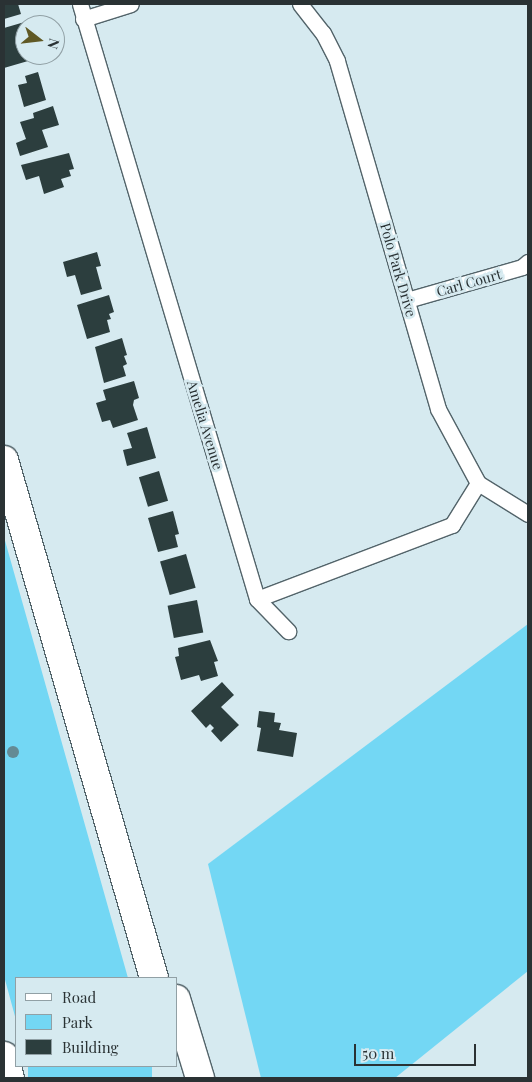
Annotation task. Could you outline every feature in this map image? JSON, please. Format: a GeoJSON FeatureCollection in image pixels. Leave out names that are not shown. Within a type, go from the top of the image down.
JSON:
{"type":"FeatureCollection","features":[{"type":"Feature","properties":{"kind":"highway"},"geometry":{"type":"LineString","coordinates":[[4,460],[154,977]]}},
{"type":"Feature","properties":{"kind":"highway"},"geometry":{"type":"LineString","coordinates":[[71,687],[169,977]]}},
{"type":"Feature","properties":{"kind":"highway"},"geometry":{"type":"LineString","coordinates":[[178,1006],[200,1078]]}},
{"type":"Feature","properties":{"kind":"highway"},"geometry":{"type":"LineString","coordinates":[[4,1056],[10,1078]]}},
{"type":"Feature","properties":{"kind":"street"},"geometry":{"type":"LineString","coordinates":[[82,11],[131,4]]}},
{"type":"Feature","properties":{"kind":"street","name":"Polo Park Drive"},"geometry":{"type":"LineString","coordinates":[[300,4],[323,33],[337,61],[438,410],[478,484]]}},
{"type":"Feature","properties":{"kind":"street","name":"Amelia Avenue"},"geometry":{"type":"LineString","coordinates":[[82,11],[257,599]]}},
{"type":"Feature","properties":{"kind":"street","name":"Carl Court"},"geometry":{"type":"LineString","coordinates":[[407,300],[522,267],[528,262]]}},
{"type":"Feature","properties":{"kind":"street"},"geometry":{"type":"LineString","coordinates":[[288,631],[257,599],[452,525],[478,484],[528,514]]}},
{"type":"Feature","properties":{"kind":"green space"},"geometry":{"type":"Polygon","coordinates":[[[4,537],[128,977],[15,977],[15,1016],[4,976],[4,537]]]}},
{"type":"Feature","properties":{"kind":"green space"},"geometry":{"type":"Polygon","coordinates":[[[528,624],[528,971],[395,1078],[261,1078],[208,864],[528,624]]]}},
{"type":"Feature","properties":{"kind":"green space"},"geometry":{"type":"Polygon","coordinates":[[[28,1067],[152,1067],[152,1078],[28,1078],[28,1067]]]}},
{"type":"Feature","properties":{"kind":"building"},"geometry":{"type":"Polygon","coordinates":[[[4,4],[18,4],[21,14],[4,19],[4,4]]]}},
{"type":"Feature","properties":{"kind":"building"},"geometry":{"type":"Polygon","coordinates":[[[15,25],[15,65],[4,68],[4,28],[15,25]]]}},
{"type":"Feature","properties":{"kind":"building"},"geometry":{"type":"Polygon","coordinates":[[[38,72],[46,100],[24,107],[18,85],[27,83],[25,76],[38,72]]]}},
{"type":"Feature","properties":{"kind":"building"},"geometry":{"type":"Polygon","coordinates":[[[53,106],[59,125],[42,130],[48,147],[20,156],[16,143],[26,139],[20,122],[34,118],[33,113],[53,106]]]}},
{"type":"Feature","properties":{"kind":"building"},"geometry":{"type":"Polygon","coordinates":[[[69,153],[74,169],[69,170],[71,176],[61,179],[64,187],[44,194],[39,176],[26,180],[21,165],[69,153]]]}},
{"type":"Feature","properties":{"kind":"building"},"geometry":{"type":"Polygon","coordinates":[[[97,252],[101,266],[96,267],[102,289],[81,295],[75,275],[67,277],[63,262],[97,252]]]}},
{"type":"Feature","properties":{"kind":"building"},"geometry":{"type":"Polygon","coordinates":[[[109,295],[114,312],[109,314],[111,319],[107,320],[110,332],[87,339],[77,305],[109,295]]]}},
{"type":"Feature","properties":{"kind":"building"},"geometry":{"type":"Polygon","coordinates":[[[122,338],[127,355],[124,356],[127,364],[123,366],[126,376],[104,383],[95,347],[122,338]]]}},
{"type":"Feature","properties":{"kind":"building"},"geometry":{"type":"Polygon","coordinates":[[[134,381],[139,398],[134,400],[133,405],[138,420],[113,428],[110,420],[102,422],[96,403],[106,400],[103,390],[134,381]]]}},
{"type":"Feature","properties":{"kind":"building"},"geometry":{"type":"Polygon","coordinates":[[[147,427],[156,458],[127,466],[123,450],[132,448],[127,433],[147,427]]]}},
{"type":"Feature","properties":{"kind":"building"},"geometry":{"type":"Polygon","coordinates":[[[159,471],[168,501],[148,507],[139,477],[159,471]]]}},
{"type":"Feature","properties":{"kind":"building"},"geometry":{"type":"Polygon","coordinates":[[[173,511],[179,534],[175,535],[178,547],[158,552],[148,518],[173,511]]]}},
{"type":"Feature","properties":{"kind":"building"},"geometry":{"type":"Polygon","coordinates":[[[186,554],[196,588],[170,595],[160,561],[186,554]]]}},
{"type":"Feature","properties":{"kind":"building"},"geometry":{"type":"Polygon","coordinates":[[[197,600],[203,632],[174,638],[168,606],[197,600]]]}},
{"type":"Feature","properties":{"kind":"building"},"geometry":{"type":"Polygon","coordinates":[[[210,640],[218,661],[214,662],[218,676],[201,681],[199,675],[181,680],[175,657],[179,656],[178,648],[210,640]]]}},
{"type":"Feature","properties":{"kind":"building"},"geometry":{"type":"Polygon","coordinates":[[[222,682],[234,695],[221,707],[239,725],[221,742],[211,731],[214,728],[210,724],[206,728],[191,711],[222,682]]]}},
{"type":"Feature","properties":{"kind":"building"},"geometry":{"type":"Polygon","coordinates":[[[259,711],[275,713],[274,722],[281,723],[279,730],[297,733],[293,757],[257,751],[261,728],[257,727],[259,711]]]}}]}
